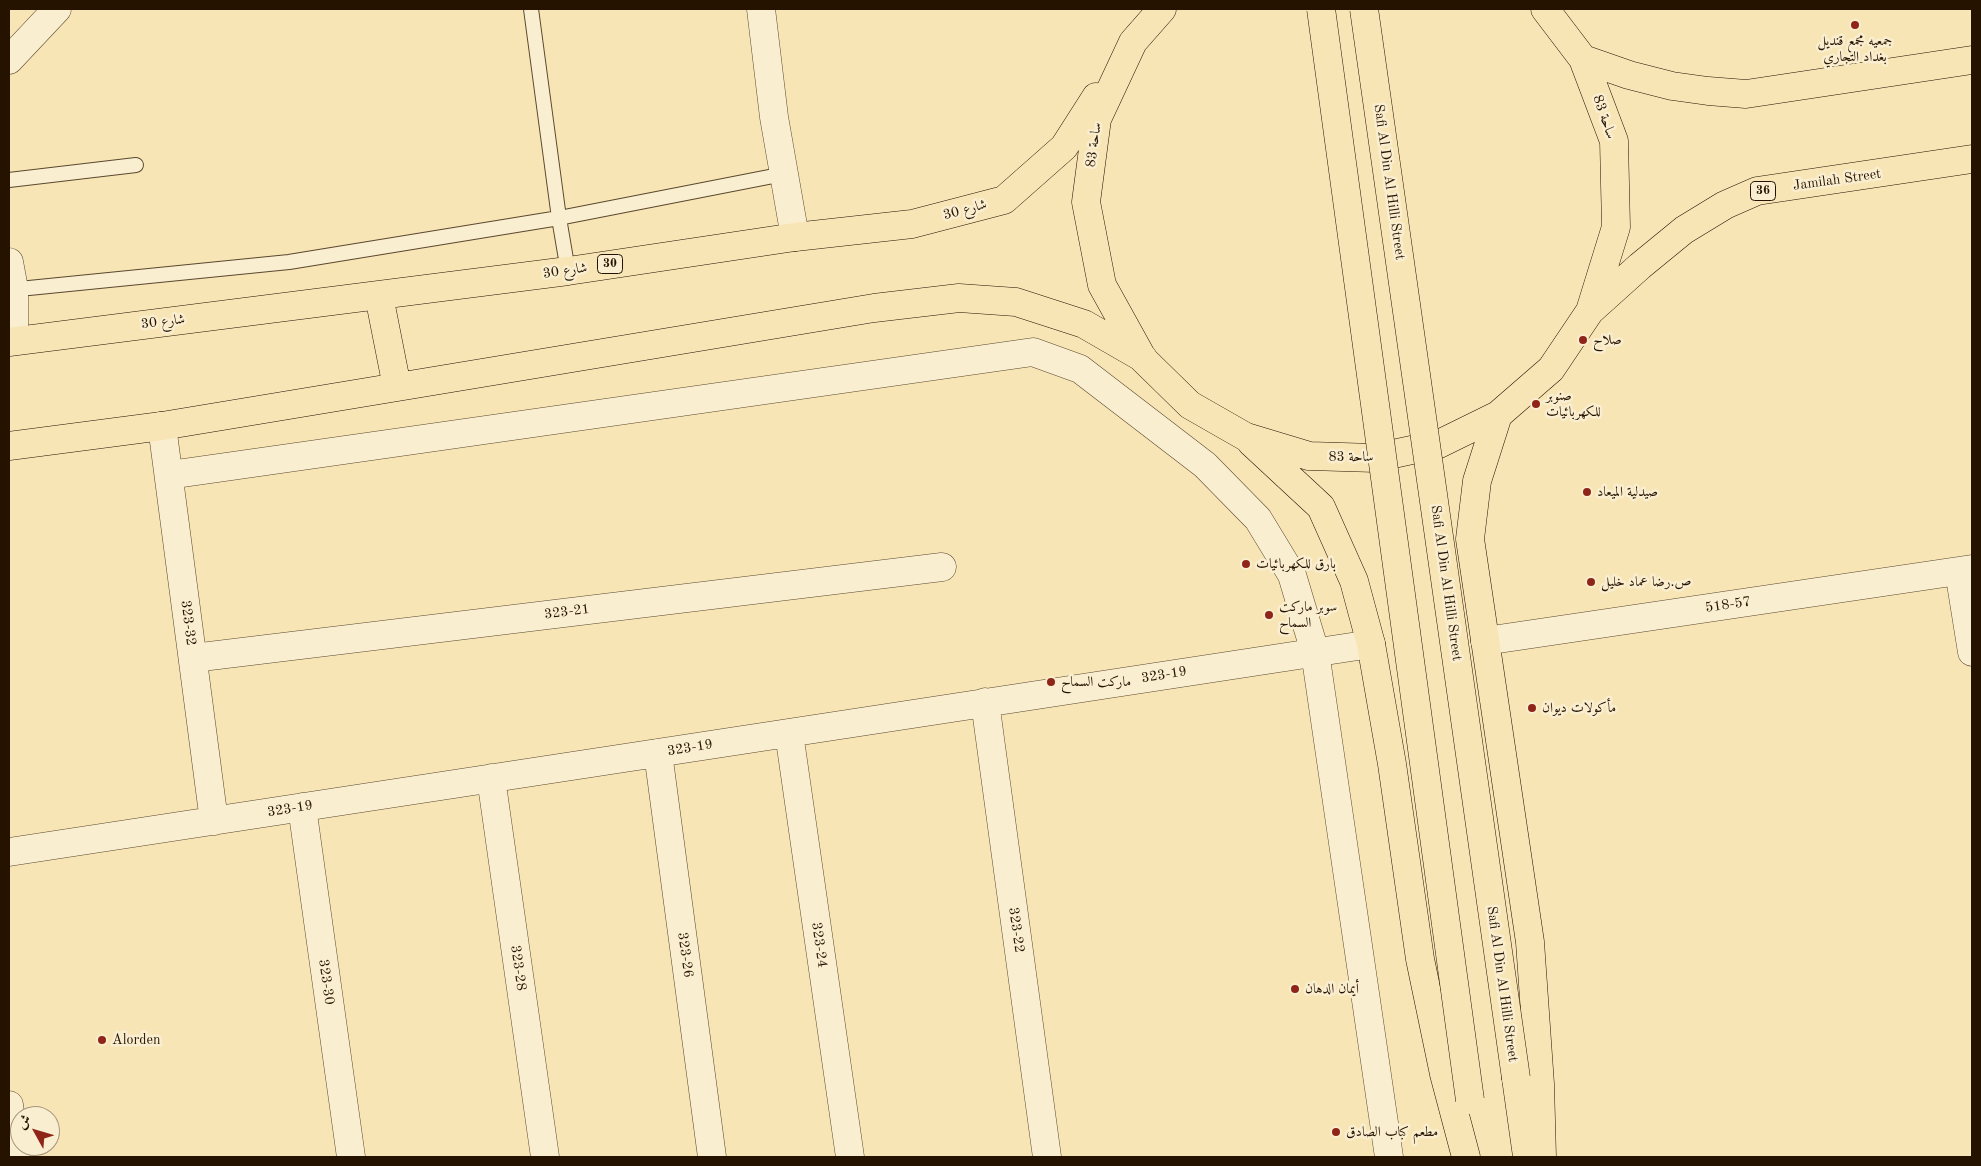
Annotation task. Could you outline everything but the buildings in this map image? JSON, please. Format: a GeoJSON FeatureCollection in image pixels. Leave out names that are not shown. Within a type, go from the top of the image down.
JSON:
{"type":"FeatureCollection","features":[{"type":"Feature","properties":{"kind":"main road","name":"ساحة 83"},"geometry":{"type":"LineString","coordinates":[[1162,9],[1133,42],[1097,119],[1086,202],[1102,285],[1143,358],[1190,405],[1246,437],[1309,456],[1375,458],[1439,444],[1498,415],[1551,369],[1590,311],[1616,227],[1614,141],[1583,59],[1545,9]]}},
{"type":"Feature","properties":{"kind":"main road"},"geometry":{"type":"LineString","coordinates":[[1321,9],[1478,1157]]}},
{"type":"Feature","properties":{"kind":"main road","name":"Safi Al Din Al Hilli Street"},"geometry":{"type":"LineString","coordinates":[[1364,9],[1527,1157]]}},
{"type":"Feature","properties":{"kind":"main road","name":"شارع 30"},"geometry":{"type":"LineString","coordinates":[[11,341],[379,296],[794,237],[912,224],[1004,200],[1064,146],[1133,42]]}},
{"type":"Feature","properties":{"kind":"main road"},"geometry":{"type":"LineString","coordinates":[[1583,59],[1629,75],[1672,86],[1746,94],[1972,60]]}},
{"type":"Feature","properties":{"kind":"main road","name":"Jamilah Street"},"geometry":{"type":"LineString","coordinates":[[1590,311],[1684,230],[1724,205],[1757,191],[1972,159]]}},
{"type":"Feature","properties":{"kind":"main road"},"geometry":{"type":"LineString","coordinates":[[379,296],[396,387]]}},
{"type":"Feature","properties":{"kind":"main road"},"geometry":{"type":"LineString","coordinates":[[9,446],[162,426],[874,308],[959,298],[1016,302],[1084,324],[1143,358]]}},
{"type":"Feature","properties":{"kind":"main road"},"geometry":{"type":"LineString","coordinates":[[1498,415],[1477,481],[1470,539],[1530,942],[1540,1084],[1542,1157]]}},
{"type":"Feature","properties":{"kind":"main road"},"geometry":{"type":"LineString","coordinates":[[1246,437],[1320,507],[1354,581],[1371,644],[1392,764],[1420,959],[1444,1074],[1466,1157]]}},
{"type":"Feature","properties":{"kind":"street"},"geometry":{"type":"LineString","coordinates":[[9,60],[57,9]]}},
{"type":"Feature","properties":{"kind":"street"},"geometry":{"type":"LineString","coordinates":[[761,9],[774,117],[794,237]]}},
{"type":"Feature","properties":{"kind":"street"},"geometry":{"type":"LineString","coordinates":[[9,262],[11,341]]}},
{"type":"Feature","properties":{"kind":"street"},"geometry":{"type":"LineString","coordinates":[[169,476],[1033,352],[1080,369],[1205,464],[1258,519],[1292,575],[1315,652],[1389,1157]]}},
{"type":"Feature","properties":{"kind":"street","name":"323-32"},"geometry":{"type":"LineString","coordinates":[[162,426],[214,821]]}},
{"type":"Feature","properties":{"kind":"street","name":"323-21"},"geometry":{"type":"LineString","coordinates":[[193,658],[942,567]]}},
{"type":"Feature","properties":{"kind":"street"},"geometry":{"type":"LineString","coordinates":[[1966,570],[1972,652]]}},
{"type":"Feature","properties":{"kind":"street","name":"518-57"},"geometry":{"type":"LineString","coordinates":[[1485,641],[1966,570]]}},
{"type":"Feature","properties":{"kind":"street","name":"323-19"},"geometry":{"type":"LineString","coordinates":[[9,852],[1371,644]]}},
{"type":"Feature","properties":{"kind":"street","name":"323-22"},"geometry":{"type":"LineString","coordinates":[[984,702],[1047,1157]]}},
{"type":"Feature","properties":{"kind":"street","name":"323-24"},"geometry":{"type":"LineString","coordinates":[[789,733],[850,1157]]}},
{"type":"Feature","properties":{"kind":"street","name":"323-26"},"geometry":{"type":"LineString","coordinates":[[658,753],[712,1157]]}},
{"type":"Feature","properties":{"kind":"street","name":"323-28"},"geometry":{"type":"LineString","coordinates":[[491,778],[545,1157]]}},
{"type":"Feature","properties":{"kind":"street","name":"323-30"},"geometry":{"type":"LineString","coordinates":[[302,807],[351,1157]]}},
{"type":"Feature","properties":{"kind":"street"},"geometry":{"type":"LineString","coordinates":[[9,1105],[16,1157]]}},
{"type":"Feature","properties":{"kind":"lane"},"geometry":{"type":"LineString","coordinates":[[531,9],[559,218],[568,270]]}},
{"type":"Feature","properties":{"kind":"lane"},"geometry":{"type":"LineString","coordinates":[[9,180],[136,165]]}},
{"type":"Feature","properties":{"kind":"lane"},"geometry":{"type":"LineString","coordinates":[[11,290],[290,262],[559,218],[784,174]]}},
{"type":"Feature","properties":{"kind":"place","name":"جمعيه مجمع قنديل بغداد التجاري"},"geometry":{"type":"Point","coordinates":[1855,25]}},
{"type":"Feature","properties":{"kind":"place","name":"صلاح"},"geometry":{"type":"Point","coordinates":[1583,340]}},
{"type":"Feature","properties":{"kind":"place","name":"صنوبر للكهربائيات"},"geometry":{"type":"Point","coordinates":[1536,404]}},
{"type":"Feature","properties":{"kind":"place","name":"صيدلية الميعاد"},"geometry":{"type":"Point","coordinates":[1587,492]}},
{"type":"Feature","properties":{"kind":"place","name":"بارق للكهربائيات"},"geometry":{"type":"Point","coordinates":[1246,564]}},
{"type":"Feature","properties":{"kind":"place","name":"ص.رضا عماد خليل"},"geometry":{"type":"Point","coordinates":[1591,582]}},
{"type":"Feature","properties":{"kind":"place","name":"سوبر ماركت السماح"},"geometry":{"type":"Point","coordinates":[1269,615]}},
{"type":"Feature","properties":{"kind":"place","name":"ماركت السماح"},"geometry":{"type":"Point","coordinates":[1051,682]}},
{"type":"Feature","properties":{"kind":"place","name":"مأكولات ديوان"},"geometry":{"type":"Point","coordinates":[1532,708]}},
{"type":"Feature","properties":{"kind":"place","name":"أيمان الدهان"},"geometry":{"type":"Point","coordinates":[1295,989]}},
{"type":"Feature","properties":{"kind":"place","name":"Alorden"},"geometry":{"type":"Point","coordinates":[102,1040]}},
{"type":"Feature","properties":{"kind":"place","name":"مطعم كباب الصادق"},"geometry":{"type":"Point","coordinates":[1336,1132]}}]}
